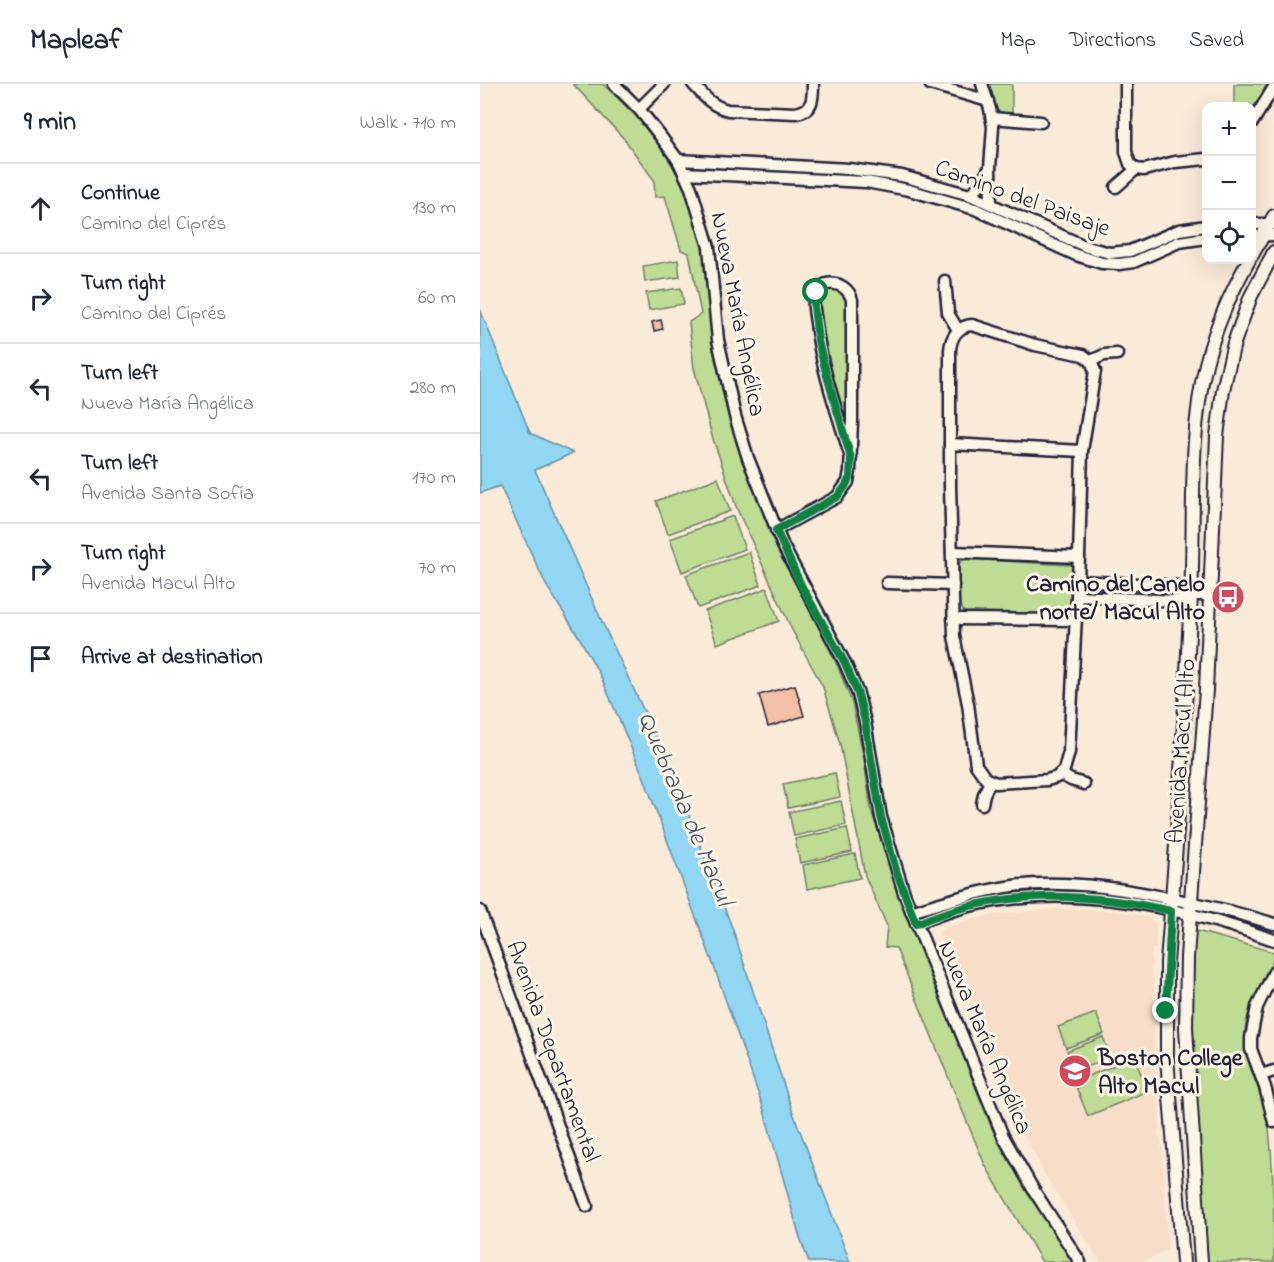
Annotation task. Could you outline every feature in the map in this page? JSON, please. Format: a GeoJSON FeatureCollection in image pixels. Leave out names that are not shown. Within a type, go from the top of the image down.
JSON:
{"type":"FeatureCollection","features":[{"type":"Feature","properties":{"kind":"street","name":"Nueva María Angélica"},"geometry":{"type":"LineString","coordinates":[[614,84],[639,109],[678,160],[685,173],[701,216],[709,247],[718,340],[733,408],[748,458],[776,530],[802,587],[845,663],[858,694],[881,817],[911,912],[956,1015],[1004,1136],[1033,1189],[1080,1262]]}},
{"type":"Feature","properties":{"kind":"street"},"geometry":{"type":"LineString","coordinates":[[639,109],[664,84]]}},
{"type":"Feature","properties":{"kind":"street"},"geometry":{"type":"LineString","coordinates":[[693,84],[718,107],[795,113],[804,112],[810,107],[813,98],[813,84]]}},
{"type":"Feature","properties":{"kind":"street"},"geometry":{"type":"LineString","coordinates":[[930,84],[988,101]]}},
{"type":"Feature","properties":{"kind":"street"},"geometry":{"type":"LineString","coordinates":[[982,84],[992,118],[991,203]]}},
{"type":"Feature","properties":{"kind":"street"},"geometry":{"type":"LineString","coordinates":[[1126,84],[1126,152],[1128,160],[1136,169],[1144,170],[1175,162],[1202,159]]}},
{"type":"Feature","properties":{"kind":"street"},"geometry":{"type":"LineString","coordinates":[[1256,115],[1274,87]]}},
{"type":"Feature","properties":{"kind":"street"},"geometry":{"type":"LineString","coordinates":[[992,118],[1041,122]]}},
{"type":"Feature","properties":{"kind":"street","name":"Camino del Paisaje"},"geometry":{"type":"LineString","coordinates":[[678,160],[877,172],[930,183],[991,203],[1087,247],[1110,253],[1130,251],[1179,230],[1202,227]]}},
{"type":"Feature","properties":{"kind":"street"},"geometry":{"type":"LineString","coordinates":[[970,195],[979,186],[990,168]]}},
{"type":"Feature","properties":{"kind":"street"},"geometry":{"type":"LineString","coordinates":[[1116,187],[1136,169]]}},
{"type":"Feature","properties":{"kind":"street","name":"Camino del Paisaje"},"geometry":{"type":"LineString","coordinates":[[685,173],[866,182],[909,190],[975,209],[1076,255],[1102,263],[1134,262],[1179,242],[1202,239]]}},
{"type":"Feature","properties":{"kind":"street"},"geometry":{"type":"LineString","coordinates":[[1256,247],[1267,229]]}},
{"type":"Feature","properties":{"kind":"street","name":"Avenida Macul Alto"},"geometry":{"type":"LineString","coordinates":[[1201,1262],[1186,1028],[1187,957],[1211,595],[1216,448],[1223,390],[1242,320],[1261,274],[1274,252]]}},
{"type":"Feature","properties":{"kind":"street","name":"Avenida Macul Alto"},"geometry":{"type":"LineString","coordinates":[[1182,1262],[1167,1058],[1167,973],[1191,595],[1196,445],[1200,396],[1206,366],[1216,331],[1247,264]]}},
{"type":"Feature","properties":{"kind":"street"},"geometry":{"type":"LineString","coordinates":[[945,282],[948,313],[958,330]]}},
{"type":"Feature","properties":{"kind":"street"},"geometry":{"type":"LineString","coordinates":[[776,530],[840,494],[848,482],[851,458],[852,300],[845,287],[833,283],[824,285],[816,292],[814,306],[823,362],[851,458]]}},
{"type":"Feature","properties":{"kind":"street"},"geometry":{"type":"LineString","coordinates":[[967,325],[977,325],[1035,345],[1077,353],[1091,361],[1095,371],[1082,451],[1069,752],[1066,765],[1060,774],[1047,780],[990,782],[976,765],[969,704],[955,646],[953,619],[950,350],[952,339],[958,330],[967,325]]}},
{"type":"Feature","properties":{"kind":"street"},"geometry":{"type":"LineString","coordinates":[[1091,361],[1104,355],[1117,354]]}},
{"type":"Feature","properties":{"kind":"street"},"geometry":{"type":"LineString","coordinates":[[950,444],[1082,451]]}},
{"type":"Feature","properties":{"kind":"street"},"geometry":{"type":"LineString","coordinates":[[952,552],[1079,557]]}},
{"type":"Feature","properties":{"kind":"street"},"geometry":{"type":"LineString","coordinates":[[1078,581],[1178,586],[1191,595]]}},
{"type":"Feature","properties":{"kind":"street"},"geometry":{"type":"LineString","coordinates":[[887,583],[953,585]]}},
{"type":"Feature","properties":{"kind":"street"},"geometry":{"type":"LineString","coordinates":[[1077,596],[1178,601],[1191,595],[1211,595]]}},
{"type":"Feature","properties":{"kind":"street"},"geometry":{"type":"LineString","coordinates":[[953,619],[1076,620]]}},
{"type":"Feature","properties":{"kind":"street"},"geometry":{"type":"LineString","coordinates":[[1060,774],[1084,784]]}},
{"type":"Feature","properties":{"kind":"street"},"geometry":{"type":"LineString","coordinates":[[982,804],[990,782]]}},
{"type":"Feature","properties":{"kind":"street"},"geometry":{"type":"LineString","coordinates":[[911,912],[986,890],[1045,884],[1103,886],[1172,905],[1191,915],[1274,940]]}},
{"type":"Feature","properties":{"kind":"street"},"geometry":{"type":"LineString","coordinates":[[916,924],[942,914],[987,903],[1029,897],[1061,896],[1172,905],[1192,902],[1274,924]]}},
{"type":"Feature","properties":{"kind":"street","name":"Avenida Departamental"},"geometry":{"type":"LineString","coordinates":[[480,911],[518,1010],[587,1206]]}},
{"type":"Feature","properties":{"kind":"street"},"geometry":{"type":"LineString","coordinates":[[1274,972],[1257,1006],[1251,1028],[1251,1049],[1274,1122]]}},
{"type":"Feature","properties":{"kind":"street"},"geometry":{"type":"LineString","coordinates":[[1261,1075],[1274,1071]]}},
{"type":"Feature","properties":{"kind":"shaded area","name":"Boston College Alto Macul"},"geometry":{"type":"Polygon","coordinates":[[[1053,909],[1128,913],[1152,918],[1152,922],[1156,923],[1156,948],[1152,948],[1151,977],[1154,978],[1154,1043],[1160,1128],[1158,1137],[1161,1137],[1168,1249],[1143,1262],[1100,1262],[1044,1173],[1006,1100],[939,933],[943,928],[987,916],[1053,909]]]}},
{"type":"Feature","properties":{"kind":"green space"},"geometry":{"type":"Polygon","coordinates":[[[573,84],[603,84],[638,118],[666,155],[688,193],[700,232],[710,291],[713,349],[728,415],[771,530],[838,667],[852,703],[864,759],[871,810],[896,884],[992,1129],[1073,1262],[1042,1262],[985,1165],[896,948],[885,947],[887,926],[865,876],[840,744],[823,687],[792,630],[737,509],[712,436],[694,368],[689,322],[701,314],[689,253],[681,250],[665,196],[655,197],[654,180],[625,140],[573,84]]]}},
{"type":"Feature","properties":{"kind":"green space"},"geometry":{"type":"Polygon","coordinates":[[[986,84],[1012,84],[1012,114],[996,109],[986,84]]]}},
{"type":"Feature","properties":{"kind":"green space"},"geometry":{"type":"Polygon","coordinates":[[[1234,84],[1267,84],[1256,106],[1256,102],[1234,102],[1234,84]]]}},
{"type":"Feature","properties":{"kind":"green space"},"geometry":{"type":"Polygon","coordinates":[[[678,260],[680,277],[645,282],[643,266],[678,260]]]}},
{"type":"Feature","properties":{"kind":"green space"},"geometry":{"type":"Polygon","coordinates":[[[681,288],[684,304],[649,310],[646,293],[681,288]]]}},
{"type":"Feature","properties":{"kind":"green space"},"geometry":{"type":"Polygon","coordinates":[[[828,288],[839,289],[846,297],[847,407],[842,406],[820,323],[820,299],[828,288]]]}},
{"type":"Feature","properties":{"kind":"green space"},"geometry":{"type":"Polygon","coordinates":[[[718,478],[730,511],[668,534],[656,501],[718,478]]]}},
{"type":"Feature","properties":{"kind":"green space"},"geometry":{"type":"Polygon","coordinates":[[[733,516],[745,549],[682,572],[670,539],[733,516]]]}},
{"type":"Feature","properties":{"kind":"green space"},"geometry":{"type":"Polygon","coordinates":[[[749,552],[761,585],[698,608],[686,575],[749,552]]]}},
{"type":"Feature","properties":{"kind":"green space"},"geometry":{"type":"Polygon","coordinates":[[[968,559],[1071,565],[1073,568],[1070,611],[1063,614],[964,612],[959,604],[959,565],[961,561],[968,559]]]}},
{"type":"Feature","properties":{"kind":"green space"},"geometry":{"type":"Polygon","coordinates":[[[767,588],[779,621],[717,644],[705,611],[767,588]]]}},
{"type":"Feature","properties":{"kind":"green space"},"geometry":{"type":"Polygon","coordinates":[[[835,773],[840,797],[788,808],[783,784],[835,773]]]}},
{"type":"Feature","properties":{"kind":"green space"},"geometry":{"type":"Polygon","coordinates":[[[841,801],[846,825],[794,836],[789,812],[841,801]]]}},
{"type":"Feature","properties":{"kind":"green space"},"geometry":{"type":"Polygon","coordinates":[[[847,828],[852,852],[800,863],[795,839],[847,828]]]}},
{"type":"Feature","properties":{"kind":"green space"},"geometry":{"type":"Polygon","coordinates":[[[855,854],[860,878],[807,889],[803,865],[855,854]]]}},
{"type":"Feature","properties":{"kind":"green space"},"geometry":{"type":"Polygon","coordinates":[[[1193,930],[1274,952],[1272,965],[1250,1010],[1245,1037],[1251,1069],[1268,1121],[1273,1173],[1274,1262],[1206,1262],[1191,1030],[1193,930]]]}},
{"type":"Feature","properties":{"kind":"green space"},"geometry":{"type":"Polygon","coordinates":[[[1096,1013],[1104,1034],[1066,1048],[1058,1027],[1096,1013]]]}},
{"type":"Feature","properties":{"kind":"green space"},"geometry":{"type":"Polygon","coordinates":[[[1103,1037],[1111,1058],[1075,1071],[1067,1051],[1103,1037]]]}},
{"type":"Feature","properties":{"kind":"green space"},"geometry":{"type":"Polygon","coordinates":[[[1134,1057],[1148,1091],[1088,1116],[1074,1082],[1134,1057]]]}},
{"type":"Feature","properties":{"kind":"water"},"geometry":{"type":"Polygon","coordinates":[[[480,309],[530,433],[573,453],[535,470],[604,626],[669,764],[733,930],[792,1110],[850,1262],[809,1262],[763,1107],[712,961],[644,778],[601,677],[546,585],[500,486],[480,493],[480,309]]]}},
{"type":"Feature","properties":{"kind":"building"},"geometry":{"type":"Polygon","coordinates":[[[661,320],[663,329],[654,331],[652,322],[661,320]]]}},
{"type":"Feature","properties":{"kind":"building"},"geometry":{"type":"Polygon","coordinates":[[[795,685],[804,716],[768,727],[759,695],[795,685]]]}},
{"type":"Feature","properties":{"kind":"place","name":"Camino del Canelo norte/ Macul Alto"},"geometry":{"type":"Point","coordinates":[1228,597]}},
{"type":"Feature","properties":{"kind":"place","name":"Boston College Alto Macul"},"geometry":{"type":"Point","coordinates":[1075,1071]}},
{"type":"Feature","properties":{"kind":"route"},"geometry":{"type":"LineString","coordinates":[[816,292],[814,306],[818,341],[851,458],[850,477],[837,497],[776,530],[802,587],[845,663],[858,694],[881,817],[897,873],[916,924],[928,918],[987,903],[1029,897],[1078,896],[1109,899],[1171,911],[1166,1011]]}},
{"type":"Feature","properties":{"kind":"water label","name":"Quebrada de Macul"},"geometry":{"type":"Point","coordinates":[687,808]}}]}
